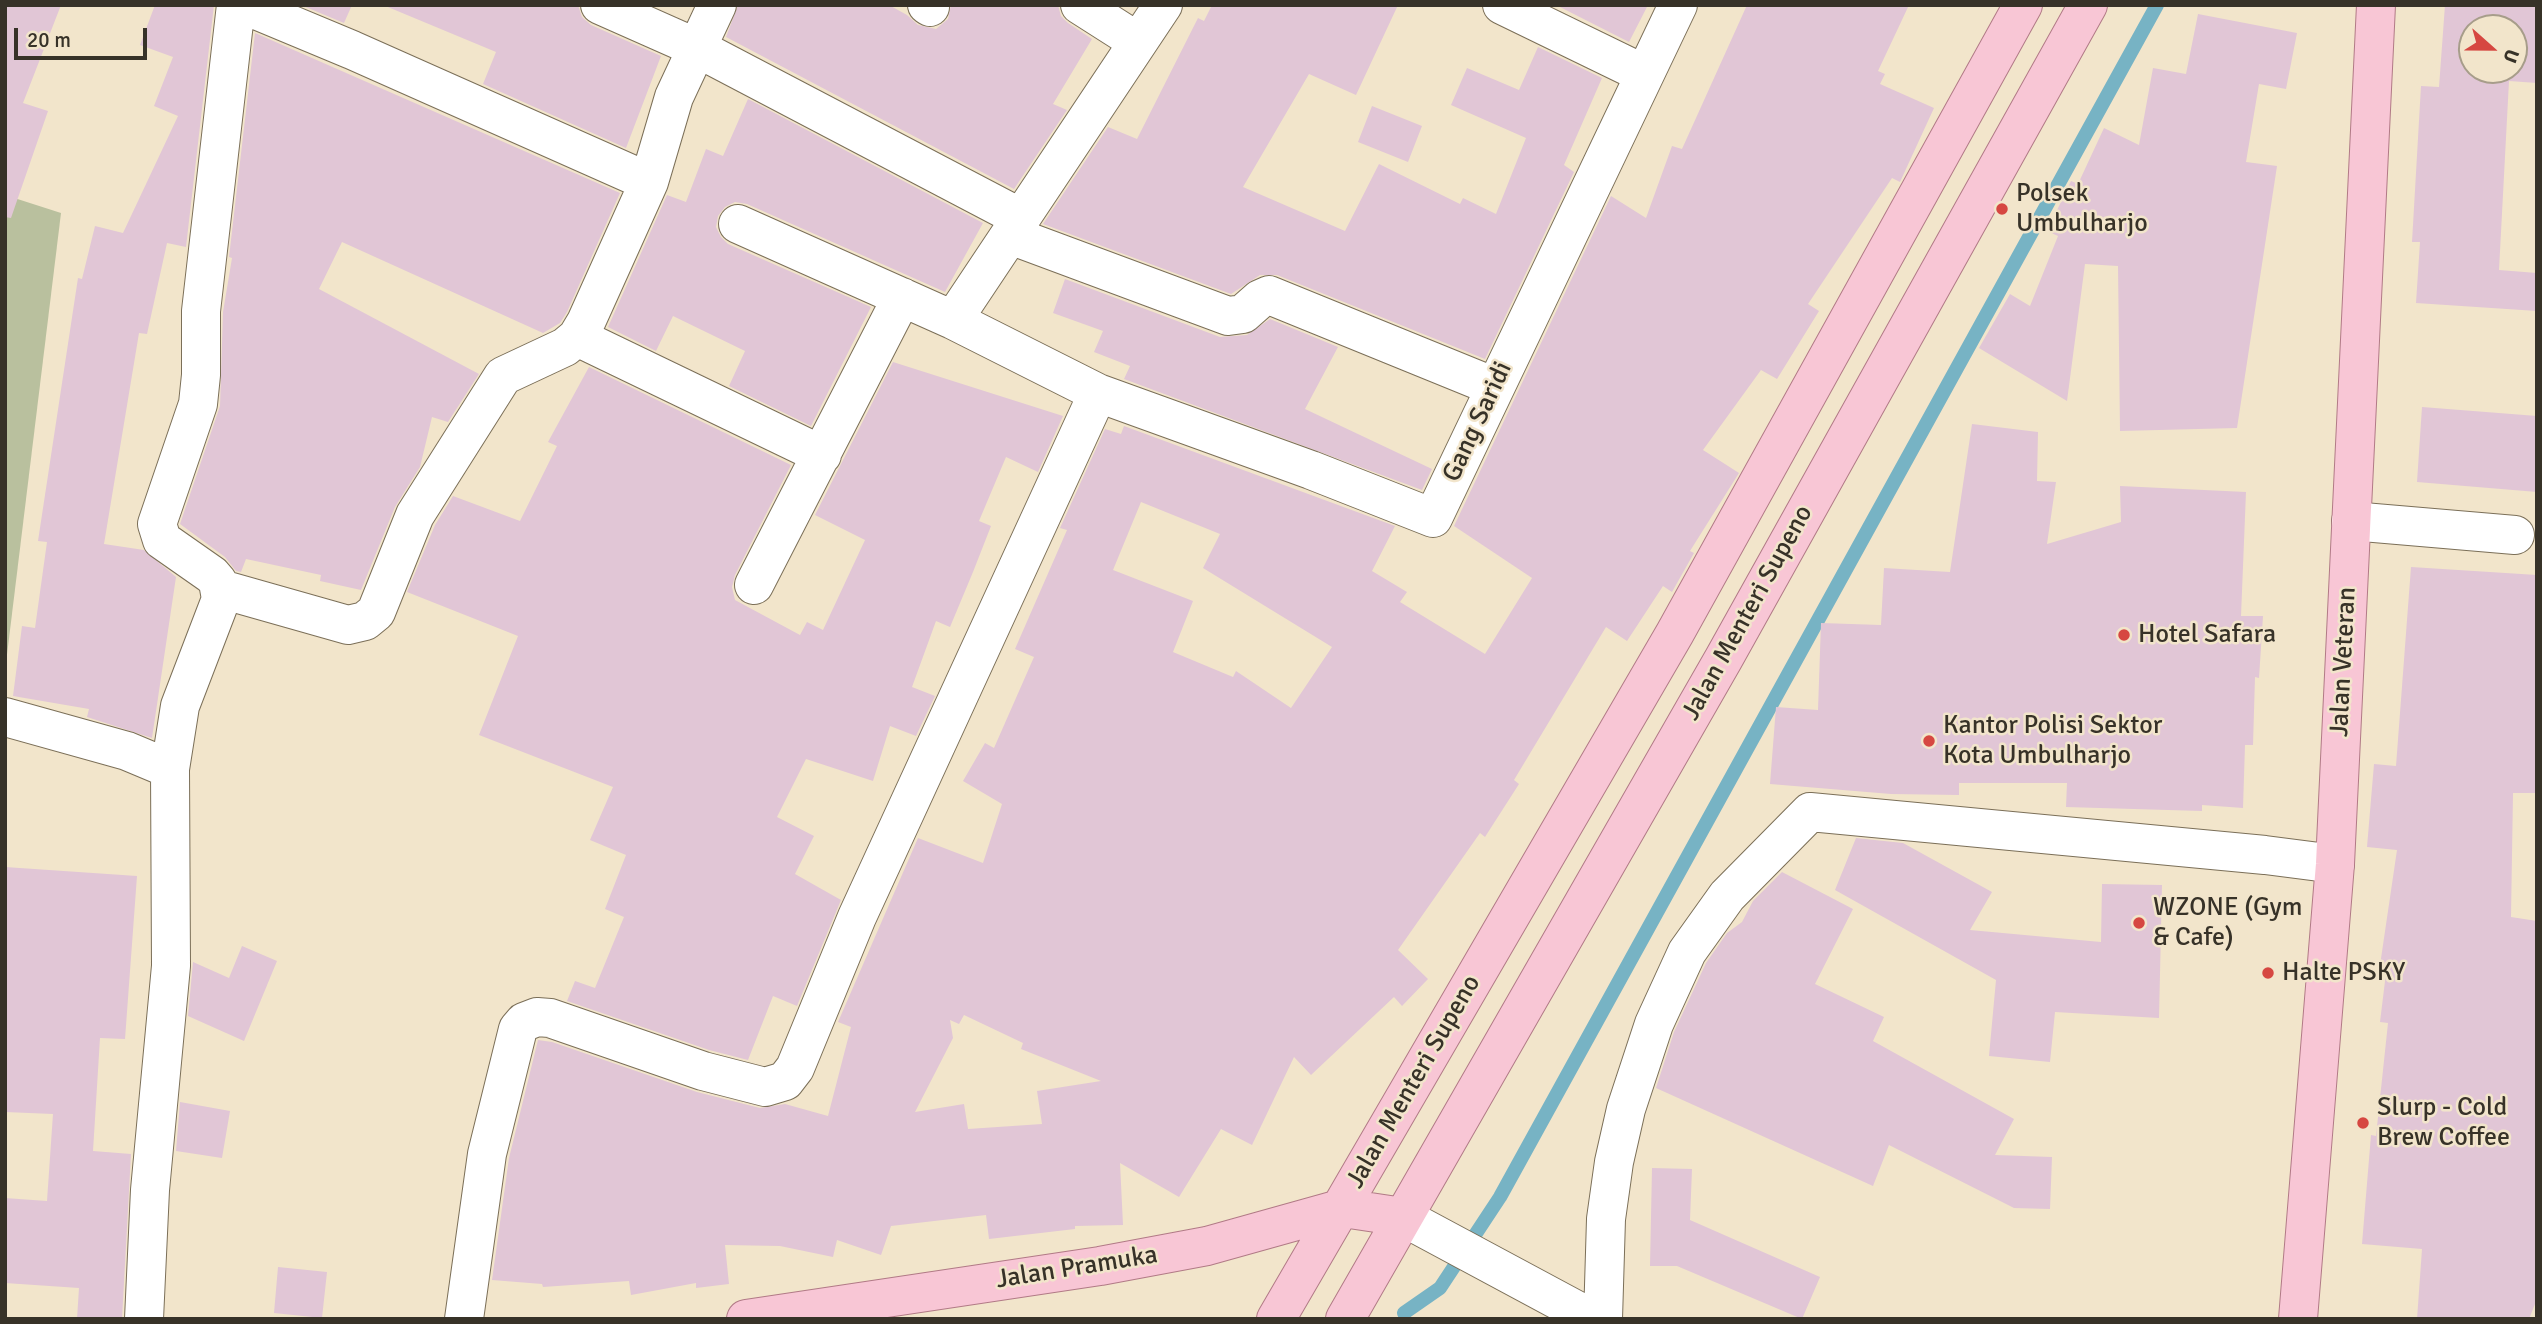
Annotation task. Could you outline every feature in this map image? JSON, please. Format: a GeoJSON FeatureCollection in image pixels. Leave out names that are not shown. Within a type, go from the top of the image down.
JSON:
{"type":"FeatureCollection","features":[{"type":"Feature","properties":{"kind":"main road","name":"Jalan Menteri Supeno"},"geometry":{"type":"LineString","coordinates":[[1276,1319],[1675,634],[2023,5]]}},
{"type":"Feature","properties":{"kind":"main road","name":"Jalan Menteri Supeno"},"geometry":{"type":"LineString","coordinates":[[1345,1319],[1724,658],[2088,5]]}},
{"type":"Feature","properties":{"kind":"main road","name":"Jalan Veteran"},"geometry":{"type":"LineString","coordinates":[[2298,1319],[2335,864],[2376,5]]}},
{"type":"Feature","properties":{"kind":"main road"},"geometry":{"type":"LineString","coordinates":[[1675,634],[1724,658]]}},
{"type":"Feature","properties":{"kind":"main road","name":"Jalan Pramuka"},"geometry":{"type":"LineString","coordinates":[[754,1318],[1100,1266],[1199,1248],[1343,1208],[1403,1217]]}},
{"type":"Feature","properties":{"kind":"street"},"geometry":{"type":"LineString","coordinates":[[144,1319],[150,1190],[171,966],[170,769],[180,706],[220,608],[221,589],[212,575],[162,540],[157,524],[198,404],[201,311],[236,5]]}},
{"type":"Feature","properties":{"kind":"street"},"geometry":{"type":"LineString","coordinates":[[244,5],[649,182]]}},
{"type":"Feature","properties":{"kind":"street"},"geometry":{"type":"LineString","coordinates":[[600,5],[697,48],[1015,227],[1228,316],[1243,314],[1269,295],[1495,387]]}},
{"type":"Feature","properties":{"kind":"street"},"geometry":{"type":"LineString","coordinates":[[221,589],[348,625],[365,621],[380,602],[415,515],[503,376],[547,357],[577,337],[649,182],[674,97],[717,5]]}},
{"type":"Feature","properties":{"kind":"street"},"geometry":{"type":"LineString","coordinates":[[1080,5],[1138,41]]}},
{"type":"Feature","properties":{"kind":"street"},"geometry":{"type":"LineString","coordinates":[[953,320],[1163,5]]}},
{"type":"Feature","properties":{"kind":"street"},"geometry":{"type":"LineString","coordinates":[[1502,5],[1644,74]]}},
{"type":"Feature","properties":{"kind":"street","name":"Gang Saridi"},"geometry":{"type":"LineString","coordinates":[[1098,393],[1311,470],[1433,518],[1678,5]]}},
{"type":"Feature","properties":{"kind":"street"},"geometry":{"type":"LineString","coordinates":[[464,1319],[487,1154],[520,1025],[544,1017],[703,1071],[765,1087],[775,1087],[785,1081],[803,1056],[857,917],[1098,393],[953,320],[738,224]]}},
{"type":"Feature","properties":{"kind":"street"},"geometry":{"type":"LineString","coordinates":[[754,585],[902,297]]}},
{"type":"Feature","properties":{"kind":"street"},"geometry":{"type":"LineString","coordinates":[[577,337],[822,455]]}},
{"type":"Feature","properties":{"kind":"street"},"geometry":{"type":"LineString","coordinates":[[2351,521],[2515,535]]}},
{"type":"Feature","properties":{"kind":"street"},"geometry":{"type":"LineString","coordinates":[[5,717],[127,751],[170,769]]}},
{"type":"Feature","properties":{"kind":"street"},"geometry":{"type":"LineString","coordinates":[[1603,1319],[1606,1219],[1614,1161],[1626,1109],[1654,1024],[1687,952],[1727,897],[1810,812],[2335,864]]}},
{"type":"Feature","properties":{"kind":"street"},"geometry":{"type":"LineString","coordinates":[[1403,1217],[1450,1239],[1593,1319]]}},
{"type":"Feature","properties":{"kind":"green space"},"geometry":{"type":"Polygon","coordinates":[[[5,195],[61,213],[5,671],[5,195]]]}},
{"type":"Feature","properties":{"kind":"building"},"geometry":{"type":"Polygon","coordinates":[[[5,5],[61,5],[23,103],[48,111],[11,218],[5,217],[5,5]]]}},
{"type":"Feature","properties":{"kind":"building"},"geometry":{"type":"Polygon","coordinates":[[[155,5],[214,5],[186,247],[167,243],[147,334],[139,333],[104,544],[144,550],[176,577],[152,738],[87,717],[89,709],[13,696],[22,626],[35,628],[47,542],[38,541],[78,278],[82,279],[95,226],[123,233],[178,116],[154,106],[173,57],[140,45],[155,5]]]}},
{"type":"Feature","properties":{"kind":"building"},"geometry":{"type":"Polygon","coordinates":[[[301,5],[352,5],[344,23],[301,5]]]}},
{"type":"Feature","properties":{"kind":"building"},"geometry":{"type":"Polygon","coordinates":[[[383,5],[578,5],[582,17],[591,25],[661,56],[626,148],[483,84],[496,52],[383,5]]]}},
{"type":"Feature","properties":{"kind":"building"},"geometry":{"type":"Polygon","coordinates":[[[738,5],[889,5],[918,25],[936,29],[948,19],[951,5],[1058,5],[1061,16],[1068,23],[1092,39],[1053,104],[1067,110],[1014,189],[726,37],[738,5]]]}},
{"type":"Feature","properties":{"kind":"building"},"geometry":{"type":"Polygon","coordinates":[[[1212,5],[1398,5],[1356,95],[1309,74],[1243,187],[1345,231],[1379,164],[1460,204],[1463,198],[1496,214],[1526,138],[1451,105],[1467,68],[1519,90],[1538,47],[1602,78],[1564,165],[1574,172],[1485,359],[1277,275],[1260,275],[1231,294],[1043,224],[1108,127],[1137,139],[1198,18],[1204,21],[1212,5]]]}},
{"type":"Feature","properties":{"kind":"building"},"geometry":{"type":"Polygon","coordinates":[[[1556,5],[1648,5],[1629,42],[1556,5]]]}},
{"type":"Feature","properties":{"kind":"building"},"geometry":{"type":"Polygon","coordinates":[[[1747,5],[1909,5],[1878,71],[1885,74],[1880,84],[1934,108],[1900,182],[1892,178],[1808,304],[1819,311],[1777,379],[1761,370],[1703,450],[1739,473],[1690,551],[1694,553],[1672,592],[1663,586],[1627,641],[1606,627],[1514,780],[1519,784],[1485,837],[1480,833],[1398,950],[1428,979],[1402,1006],[1394,997],[1311,1075],[1294,1057],[1252,1145],[1221,1129],[1179,1197],[1120,1163],[1123,1225],[1075,1226],[1075,1229],[989,1239],[986,1215],[891,1226],[881,1255],[837,1240],[833,1257],[780,1246],[725,1245],[729,1284],[696,1288],[696,1283],[631,1295],[629,1281],[543,1287],[542,1284],[492,1280],[509,1158],[538,1040],[552,1042],[697,1092],[760,1108],[785,1104],[828,1116],[851,1027],[838,1022],[918,838],[983,863],[1002,804],[963,781],[985,743],[994,748],[1034,657],[1015,649],[1067,530],[1060,528],[1105,429],[1121,434],[1124,426],[1395,526],[1372,571],[1407,592],[1400,602],[1485,654],[1532,578],[1454,526],[1611,196],[1646,218],[1672,146],[1682,149],[1747,5]],[[1141,502],[1113,570],[1193,601],[1173,652],[1233,677],[1236,671],[1291,708],[1332,647],[1203,568],[1220,534],[1141,502]],[[964,1015],[959,1024],[950,1020],[953,1038],[915,1112],[964,1104],[968,1129],[1042,1124],[1037,1091],[1101,1081],[1021,1049],[1023,1043],[964,1015]]]}},
{"type":"Feature","properties":{"kind":"building"},"geometry":{"type":"Polygon","coordinates":[[[2445,5],[2537,5],[2537,83],[2528,82],[2528,14],[2458,14],[2458,84],[2509,84],[2499,270],[2537,273],[2537,311],[2416,303],[2420,242],[2412,242],[2421,86],[2439,87],[2445,5]]]}},
{"type":"Feature","properties":{"kind":"building"},"geometry":{"type":"Polygon","coordinates":[[[2198,14],[2297,33],[2286,89],[2259,84],[2246,162],[2277,166],[2237,428],[2120,431],[2118,266],[2085,264],[2067,401],[1979,348],[2010,294],[2030,306],[2058,236],[2047,231],[2071,181],[2078,184],[2104,128],[2139,145],[2153,68],[2186,74],[2198,14]]]}},
{"type":"Feature","properties":{"kind":"building"},"geometry":{"type":"Polygon","coordinates":[[[255,33],[620,193],[567,312],[560,323],[543,333],[342,242],[319,289],[479,374],[448,422],[432,417],[420,467],[395,507],[361,590],[320,581],[321,575],[246,559],[241,572],[236,571],[225,557],[180,524],[220,406],[223,312],[232,258],[229,257],[255,33]]]}},
{"type":"Feature","properties":{"kind":"building"},"geometry":{"type":"Polygon","coordinates":[[[748,99],[983,223],[945,292],[747,204],[735,202],[725,207],[718,216],[716,227],[728,244],[871,307],[811,426],[729,386],[745,351],[673,316],[656,351],[608,327],[667,195],[686,202],[706,149],[723,156],[748,99]]]}},
{"type":"Feature","properties":{"kind":"building"},"geometry":{"type":"Polygon","coordinates":[[[1372,106],[1422,126],[1408,162],[1358,142],[1372,106]]]}},
{"type":"Feature","properties":{"kind":"building"},"geometry":{"type":"Polygon","coordinates":[[[1065,279],[1220,337],[1247,335],[1270,319],[1338,347],[1305,409],[1432,469],[1422,490],[1124,379],[1130,366],[1094,352],[1103,331],[1053,313],[1065,279]]]}},
{"type":"Feature","properties":{"kind":"building"},"geometry":{"type":"Polygon","coordinates":[[[893,362],[1063,416],[1038,472],[1006,457],[979,521],[991,526],[973,572],[950,627],[936,621],[912,687],[935,696],[916,736],[890,726],[873,781],[806,759],[777,817],[814,836],[795,874],[841,900],[797,1006],[773,996],[748,1060],[709,1050],[567,1001],[575,981],[595,988],[624,917],[605,909],[626,855],[590,840],[613,787],[479,735],[518,636],[407,592],[435,525],[453,496],[520,521],[557,446],[548,442],[589,367],[791,465],[735,575],[732,587],[735,600],[800,635],[807,622],[823,630],[865,540],[815,515],[893,362]]]}},
{"type":"Feature","properties":{"kind":"building"},"geometry":{"type":"Polygon","coordinates":[[[2422,407],[2537,416],[2537,492],[2417,482],[2422,407]]]}},
{"type":"Feature","properties":{"kind":"building"},"geometry":{"type":"Polygon","coordinates":[[[1972,424],[2038,432],[2037,481],[2056,482],[2047,544],[2121,522],[2120,486],[2246,492],[2241,616],[2263,616],[2259,678],[2255,677],[2253,745],[2245,745],[2243,808],[2202,805],[2202,811],[2066,807],[2067,783],[1959,783],[1959,795],[1891,794],[1770,784],[1776,707],[1818,710],[1821,623],[1881,625],[1884,568],[1950,572],[1972,424]]]}},
{"type":"Feature","properties":{"kind":"building"},"geometry":{"type":"Polygon","coordinates":[[[2411,567],[2537,575],[2537,793],[2513,793],[2511,917],[2537,921],[2537,1299],[2529,1319],[2417,1319],[2422,1249],[2362,1244],[2371,1135],[2376,1136],[2388,1023],[2380,1022],[2386,973],[2379,972],[2397,850],[2367,847],[2374,764],[2396,766],[2411,567]]]}},
{"type":"Feature","properties":{"kind":"building"},"geometry":{"type":"Polygon","coordinates":[[[1856,838],[1903,843],[1992,892],[1970,930],[2101,942],[2102,884],[2162,885],[2159,1018],[2055,1012],[2050,1062],[1989,1056],[1996,980],[1835,890],[1856,838]]]}},
{"type":"Feature","properties":{"kind":"building"},"geometry":{"type":"Polygon","coordinates":[[[5,867],[137,876],[125,1039],[100,1038],[93,1151],[131,1154],[122,1319],[77,1319],[79,1288],[5,1283],[5,1198],[47,1201],[53,1114],[5,1112],[5,867]]]}},
{"type":"Feature","properties":{"kind":"building"},"geometry":{"type":"Polygon","coordinates":[[[1782,872],[1853,909],[1815,984],[1884,1017],[1873,1041],[2014,1119],[1995,1155],[2052,1157],[2050,1209],[2014,1208],[1889,1145],[1873,1186],[1656,1088],[1674,1032],[1706,963],[1727,933],[1742,922],[1753,901],[1782,872]]]}},
{"type":"Feature","properties":{"kind":"building"},"geometry":{"type":"Polygon","coordinates":[[[242,946],[277,961],[244,1041],[188,1016],[193,962],[229,978],[242,946]]]}},
{"type":"Feature","properties":{"kind":"building"},"geometry":{"type":"Polygon","coordinates":[[[180,1102],[230,1111],[222,1158],[176,1151],[180,1102]]]}},
{"type":"Feature","properties":{"kind":"building"},"geometry":{"type":"Polygon","coordinates":[[[1652,1168],[1692,1169],[1690,1220],[1820,1277],[1802,1319],[1677,1266],[1650,1266],[1652,1168]]]}},
{"type":"Feature","properties":{"kind":"building"},"geometry":{"type":"Polygon","coordinates":[[[278,1267],[327,1272],[322,1318],[274,1313],[278,1267]]]}},
{"type":"Feature","properties":{"kind":"waterway"},"geometry":{"type":"LineString","coordinates":[[1404,1313],[1440,1288],[1500,1197],[2157,5]]}},
{"type":"Feature","properties":{"kind":"place","name":"Polsek Umbulharjo"},"geometry":{"type":"Point","coordinates":[2002,209]}},
{"type":"Feature","properties":{"kind":"place","name":"Hotel Safara"},"geometry":{"type":"Point","coordinates":[2124,635]}},
{"type":"Feature","properties":{"kind":"place","name":"Kantor Polisi Sektor Kota Umbulharjo"},"geometry":{"type":"Point","coordinates":[1929,741]}},
{"type":"Feature","properties":{"kind":"place","name":"WZONE (Gym & Cafe)"},"geometry":{"type":"Point","coordinates":[2139,923]}},
{"type":"Feature","properties":{"kind":"place","name":"Halte PSKY"},"geometry":{"type":"Point","coordinates":[2268,973]}},
{"type":"Feature","properties":{"kind":"place","name":"Slurp - Cold Brew Coffee"},"geometry":{"type":"Point","coordinates":[2363,1123]}}]}
